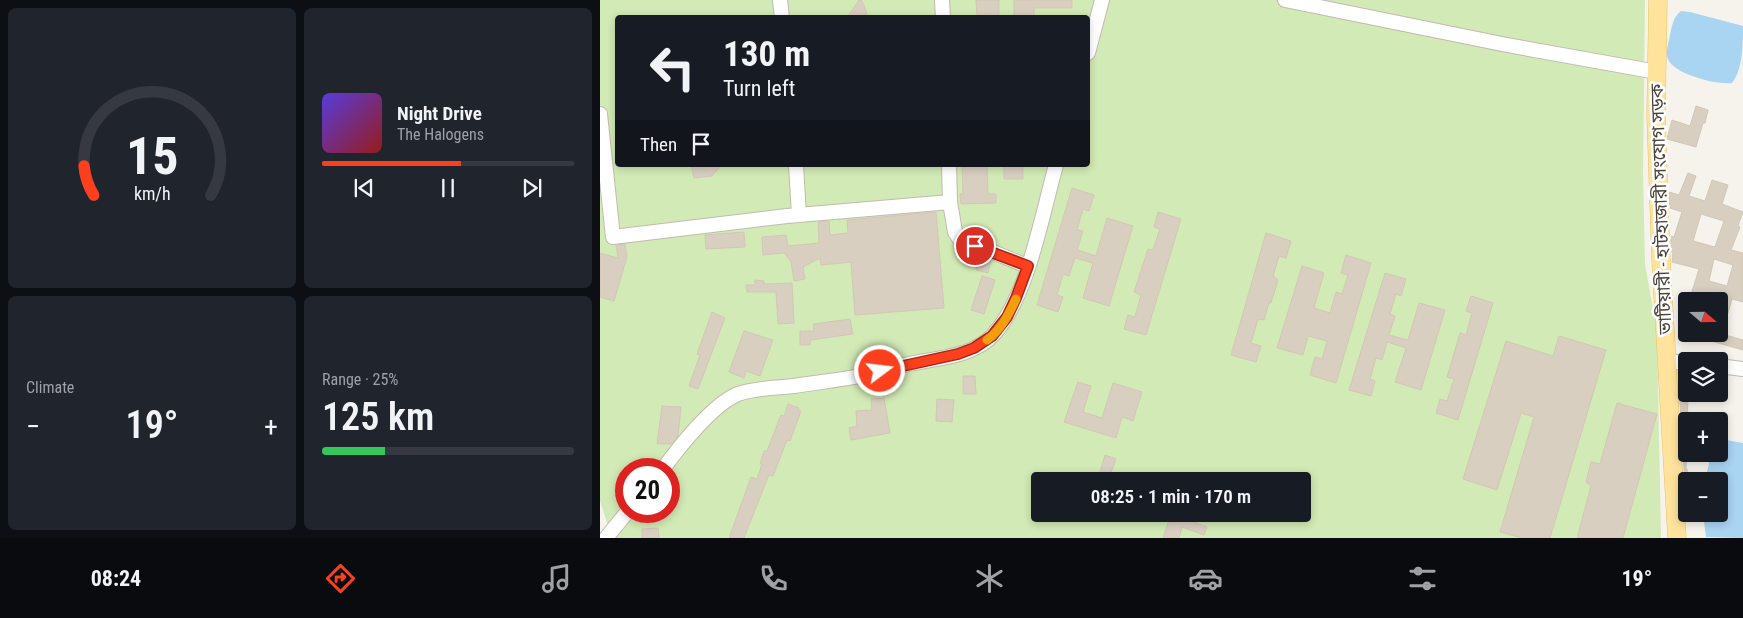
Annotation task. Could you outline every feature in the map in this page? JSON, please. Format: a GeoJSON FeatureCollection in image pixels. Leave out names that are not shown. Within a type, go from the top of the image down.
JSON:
{"type":"FeatureCollection","features":[{"type":"Feature","properties":{"kind":"main road","name":"ভাটিয়ারী - হাটহাজারী সংযোগ সড়ক"},"geometry":{"type":"LineString","coordinates":[[1658,0],[1659,187],[1677,538]]}},
{"type":"Feature","properties":{"kind":"street"},"geometry":{"type":"LineString","coordinates":[[780,0],[782,15]]}},
{"type":"Feature","properties":{"kind":"street"},"geometry":{"type":"LineString","coordinates":[[942,0],[943,15]]}},
{"type":"Feature","properties":{"kind":"street"},"geometry":{"type":"LineString","coordinates":[[1090,45],[1102,0]]}},
{"type":"Feature","properties":{"kind":"street"},"geometry":{"type":"LineString","coordinates":[[1284,0],[1498,44],[1657,72]]}},
{"type":"Feature","properties":{"kind":"street"},"geometry":{"type":"LineString","coordinates":[[600,121],[613,237],[799,215],[950,202]]}},
{"type":"Feature","properties":{"kind":"street"},"geometry":{"type":"LineString","coordinates":[[796,167],[799,215]]}},
{"type":"Feature","properties":{"kind":"street"},"geometry":{"type":"LineString","coordinates":[[949,167],[950,202],[955,232],[959,238],[1028,266]]}},
{"type":"Feature","properties":{"kind":"street"},"geometry":{"type":"LineString","coordinates":[[672,458],[718,406],[738,394],[866,375],[958,354],[974,348],[992,336],[1007,317],[1016,298],[1028,266],[1055,167]]}},
{"type":"Feature","properties":{"kind":"street"},"geometry":{"type":"LineString","coordinates":[[1667,361],[1678,362]]}},
{"type":"Feature","properties":{"kind":"street"},"geometry":{"type":"LineString","coordinates":[[1728,367],[1743,369]]}},
{"type":"Feature","properties":{"kind":"street"},"geometry":{"type":"LineString","coordinates":[[606,538],[618,523]]}},
{"type":"Feature","properties":{"kind":"green space"},"geometry":{"type":"Polygon","coordinates":[[[600,0],[1645,0],[1643,173],[1645,264],[1657,331],[1661,538],[612,538],[600,501],[600,0]]]}},
{"type":"Feature","properties":{"kind":"water"},"geometry":{"type":"Polygon","coordinates":[[[1681,11],[1743,26],[1740,64],[1732,83],[1716,82],[1686,74],[1668,59],[1667,53],[1673,22],[1681,11]]]}},
{"type":"Feature","properties":{"kind":"water"},"geometry":{"type":"Polygon","coordinates":[[[1728,440],[1743,443],[1743,538],[1706,537],[1704,522],[1728,522],[1728,472],[1707,472],[1709,462],[1728,462],[1728,440]]]}},
{"type":"Feature","properties":{"kind":"building"},"geometry":{"type":"Polygon","coordinates":[[[859,0],[861,0],[867,15],[849,15],[859,0]]]}},
{"type":"Feature","properties":{"kind":"building"},"geometry":{"type":"Polygon","coordinates":[[[976,0],[999,0],[999,15],[977,15],[976,0]]]}},
{"type":"Feature","properties":{"kind":"building"},"geometry":{"type":"Polygon","coordinates":[[[1014,0],[1072,0],[1072,8],[1034,8],[1034,15],[1014,15],[1014,0]]]}},
{"type":"Feature","properties":{"kind":"building"},"geometry":{"type":"Polygon","coordinates":[[[1696,106],[1708,110],[1696,147],[1667,139],[1672,120],[1690,126],[1696,106]]]}},
{"type":"Feature","properties":{"kind":"building"},"geometry":{"type":"Polygon","coordinates":[[[691,167],[719,167],[712,176],[694,178],[691,167]]]}},
{"type":"Feature","properties":{"kind":"building"},"geometry":{"type":"Polygon","coordinates":[[[962,167],[987,167],[988,194],[996,194],[996,203],[961,204],[960,194],[963,194],[962,167]]]}},
{"type":"Feature","properties":{"kind":"building"},"geometry":{"type":"Polygon","coordinates":[[[1004,167],[1023,167],[1023,179],[1004,179],[1004,167]]]}},
{"type":"Feature","properties":{"kind":"building"},"geometry":{"type":"Polygon","coordinates":[[[1688,173],[1696,176],[1689,196],[1705,201],[1712,180],[1728,185],[1722,204],[1743,212],[1738,226],[1740,227],[1731,250],[1743,253],[1743,302],[1732,299],[1728,313],[1728,292],[1692,292],[1699,269],[1672,262],[1671,239],[1672,236],[1674,237],[1682,212],[1670,208],[1669,192],[1679,195],[1688,173]],[[1701,214],[1693,241],[1715,247],[1724,221],[1701,214]],[[1714,259],[1709,281],[1727,286],[1733,265],[1714,259]]]}},
{"type":"Feature","properties":{"kind":"building"},"geometry":{"type":"Polygon","coordinates":[[[1072,188],[1094,195],[1089,211],[1083,209],[1077,230],[1083,231],[1077,250],[1096,256],[1107,218],[1133,226],[1109,306],[1083,298],[1093,263],[1075,258],[1069,276],[1063,274],[1057,295],[1063,297],[1058,312],[1037,305],[1072,188]]]}},
{"type":"Feature","properties":{"kind":"building"},"geometry":{"type":"Polygon","coordinates":[[[936,212],[944,308],[855,315],[851,262],[821,265],[820,258],[803,267],[805,279],[794,281],[791,262],[784,253],[763,255],[762,237],[786,235],[788,246],[819,243],[818,222],[829,221],[830,235],[848,233],[847,220],[936,212]]]}},
{"type":"Feature","properties":{"kind":"building"},"geometry":{"type":"Polygon","coordinates":[[[1158,212],[1181,219],[1146,335],[1124,329],[1128,315],[1135,317],[1141,295],[1134,292],[1148,249],[1153,250],[1160,229],[1154,227],[1158,212]]]}},
{"type":"Feature","properties":{"kind":"building"},"geometry":{"type":"Polygon","coordinates":[[[744,232],[745,247],[706,249],[705,235],[744,232]]]}},
{"type":"Feature","properties":{"kind":"building"},"geometry":{"type":"Polygon","coordinates":[[[1266,233],[1291,241],[1286,258],[1279,256],[1273,276],[1278,280],[1271,303],[1269,303],[1264,320],[1258,319],[1251,343],[1261,346],[1256,362],[1231,355],[1266,233]]]}},
{"type":"Feature","properties":{"kind":"building"},"geometry":{"type":"Polygon","coordinates":[[[625,244],[627,257],[614,301],[600,297],[600,253],[618,258],[616,245],[625,244]]]}},
{"type":"Feature","properties":{"kind":"building"},"geometry":{"type":"Polygon","coordinates":[[[1346,255],[1371,263],[1336,383],[1310,375],[1315,357],[1322,359],[1327,341],[1308,336],[1303,355],[1277,348],[1302,266],[1324,273],[1314,308],[1330,313],[1336,292],[1342,294],[1348,275],[1341,273],[1346,255]]]}},
{"type":"Feature","properties":{"kind":"building"},"geometry":{"type":"Polygon","coordinates":[[[979,257],[991,260],[988,273],[976,270],[979,257]]]}},
{"type":"Feature","properties":{"kind":"building"},"geometry":{"type":"Polygon","coordinates":[[[1385,273],[1406,279],[1401,296],[1396,294],[1390,314],[1395,316],[1389,335],[1408,340],[1419,303],[1445,310],[1421,390],[1395,382],[1406,348],[1387,342],[1382,360],[1376,358],[1370,379],[1375,381],[1371,396],[1349,390],[1385,273]]]}},
{"type":"Feature","properties":{"kind":"building"},"geometry":{"type":"Polygon","coordinates":[[[982,276],[995,280],[984,314],[971,310],[982,276]]]}},
{"type":"Feature","properties":{"kind":"building"},"geometry":{"type":"Polygon","coordinates":[[[755,280],[764,281],[764,284],[792,283],[794,323],[778,324],[776,292],[747,292],[746,285],[755,285],[755,280]]]}},
{"type":"Feature","properties":{"kind":"building"},"geometry":{"type":"Polygon","coordinates":[[[1471,296],[1493,303],[1458,420],[1436,413],[1440,399],[1447,401],[1454,379],[1447,377],[1460,333],[1466,335],[1472,313],[1466,311],[1471,296]]]}},
{"type":"Feature","properties":{"kind":"building"},"geometry":{"type":"Polygon","coordinates":[[[712,312],[725,318],[698,389],[689,386],[700,355],[697,354],[712,312]]]}},
{"type":"Feature","properties":{"kind":"building"},"geometry":{"type":"Polygon","coordinates":[[[850,319],[853,334],[810,340],[810,345],[800,345],[800,331],[814,331],[813,324],[850,319]]]}},
{"type":"Feature","properties":{"kind":"building"},"geometry":{"type":"Polygon","coordinates":[[[744,331],[773,340],[760,376],[746,371],[744,378],[729,372],[744,331]]]}},
{"type":"Feature","properties":{"kind":"building"},"geometry":{"type":"Polygon","coordinates":[[[1559,336],[1606,350],[1550,538],[1522,538],[1500,532],[1534,417],[1521,413],[1497,490],[1463,479],[1506,341],[1553,356],[1559,336]]]}},
{"type":"Feature","properties":{"kind":"building"},"geometry":{"type":"Polygon","coordinates":[[[1728,336],[1743,340],[1743,350],[1715,342],[1728,342],[1728,336]]]}},
{"type":"Feature","properties":{"kind":"building"},"geometry":{"type":"Polygon","coordinates":[[[963,376],[975,376],[976,394],[963,394],[963,376]]]}},
{"type":"Feature","properties":{"kind":"building"},"geometry":{"type":"Polygon","coordinates":[[[1078,382],[1091,386],[1083,412],[1102,418],[1113,383],[1142,392],[1133,421],[1122,417],[1116,438],[1064,422],[1078,382]]]}},
{"type":"Feature","properties":{"kind":"building"},"geometry":{"type":"Polygon","coordinates":[[[884,398],[890,433],[851,440],[849,428],[857,426],[856,411],[872,410],[871,399],[884,398]]]}},
{"type":"Feature","properties":{"kind":"building"},"geometry":{"type":"Polygon","coordinates":[[[937,399],[954,400],[952,422],[936,421],[937,399]]]}},
{"type":"Feature","properties":{"kind":"building"},"geometry":{"type":"Polygon","coordinates":[[[1680,402],[1688,402],[1688,412],[1681,412],[1680,402]]]}},
{"type":"Feature","properties":{"kind":"building"},"geometry":{"type":"Polygon","coordinates":[[[1617,403],[1657,414],[1623,538],[1577,538],[1591,486],[1586,482],[1591,462],[1600,464],[1617,403]]]}},
{"type":"Feature","properties":{"kind":"building"},"geometry":{"type":"Polygon","coordinates":[[[788,404],[799,408],[798,410],[801,411],[790,441],[787,440],[773,476],[770,475],[768,477],[744,538],[729,538],[751,477],[757,479],[764,451],[767,451],[781,415],[784,416],[788,404]]]}},
{"type":"Feature","properties":{"kind":"building"},"geometry":{"type":"Polygon","coordinates":[[[662,406],[681,407],[678,436],[671,444],[657,444],[662,406]]]}},
{"type":"Feature","properties":{"kind":"building"},"geometry":{"type":"Polygon","coordinates":[[[1105,455],[1116,459],[1111,472],[1100,472],[1105,455]]]}},
{"type":"Feature","properties":{"kind":"building"},"geometry":{"type":"Polygon","coordinates":[[[1684,462],[1686,462],[1687,472],[1684,472],[1684,462]]]}},
{"type":"Feature","properties":{"kind":"building"},"geometry":{"type":"Polygon","coordinates":[[[1168,522],[1193,522],[1207,527],[1204,535],[1182,527],[1179,538],[1163,538],[1168,522]]]}},
{"type":"Feature","properties":{"kind":"building"},"geometry":{"type":"Polygon","coordinates":[[[658,528],[659,538],[642,538],[642,529],[658,528]]]}},
{"type":"Feature","properties":{"kind":"slow traffic"},"geometry":{"type":"LineString","coordinates":[[987,340],[1007,317],[1016,299]]}},
{"type":"Feature","properties":{"kind":"route"},"geometry":{"type":"LineString","coordinates":[[880,371],[958,354],[974,348],[992,336],[1007,317],[1028,266],[975,246]]}}]}
